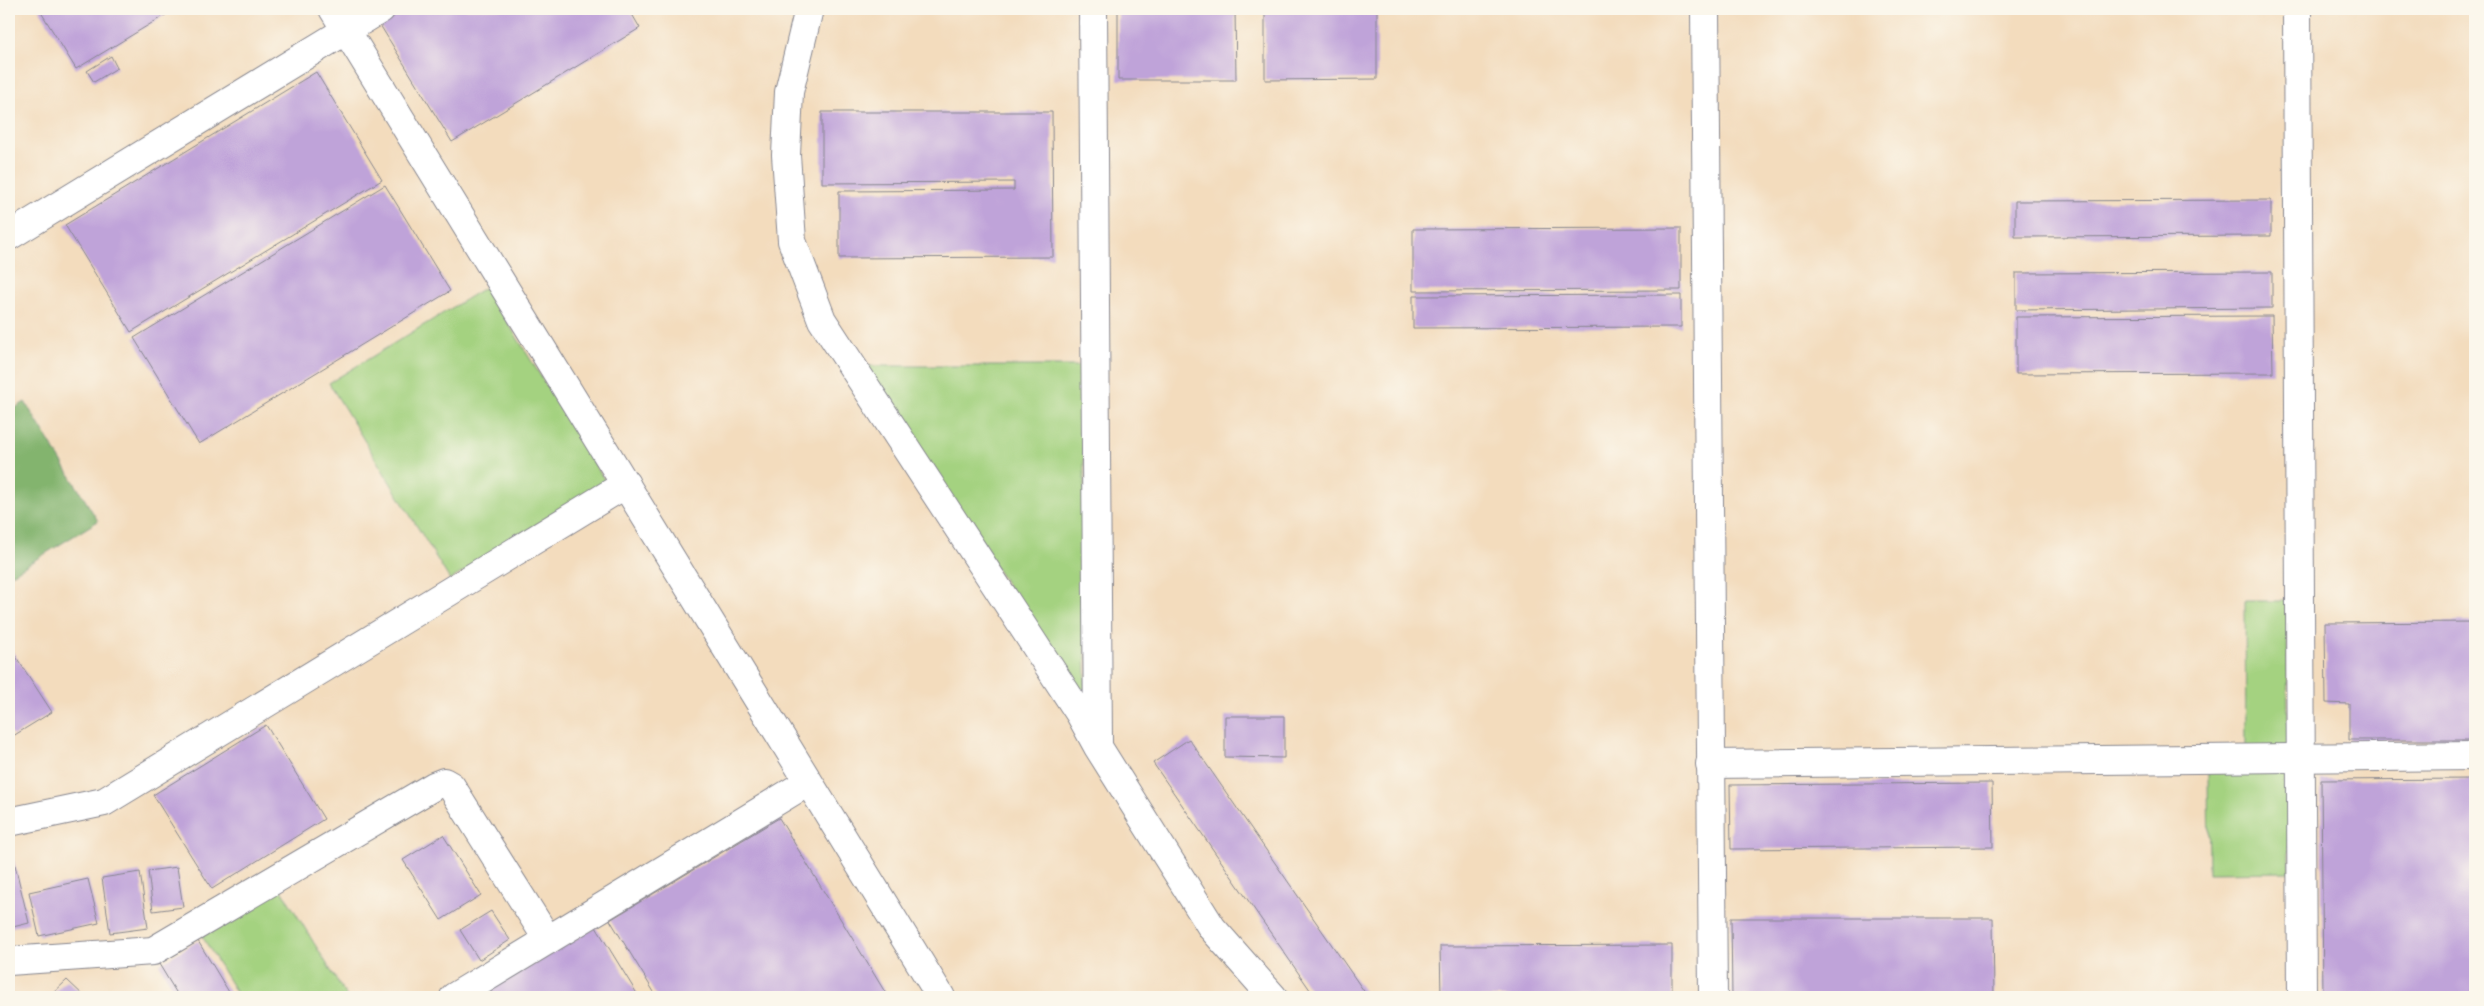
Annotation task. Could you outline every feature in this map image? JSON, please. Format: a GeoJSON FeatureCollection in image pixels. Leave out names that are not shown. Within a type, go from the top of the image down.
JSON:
{"type":"FeatureCollection","features":[{"type":"Feature","properties":{"kind":"street"},"geometry":{"type":"LineString","coordinates":[[9,236],[340,20],[381,9]]}},
{"type":"Feature","properties":{"kind":"street"},"geometry":{"type":"LineString","coordinates":[[809,9],[789,92],[786,155],[792,241],[822,320],[1080,714],[1098,747],[1212,928],[1273,997]]}},
{"type":"Feature","properties":{"kind":"street"},"geometry":{"type":"LineString","coordinates":[[1093,9],[1098,747]]}},
{"type":"Feature","properties":{"kind":"street"},"geometry":{"type":"LineString","coordinates":[[1705,9],[1713,997]]}},
{"type":"Feature","properties":{"kind":"street"},"geometry":{"type":"LineString","coordinates":[[2297,9],[2302,997]]}},
{"type":"Feature","properties":{"kind":"street"},"geometry":{"type":"LineString","coordinates":[[340,20],[941,997]]}},
{"type":"Feature","properties":{"kind":"street"},"geometry":{"type":"LineString","coordinates":[[9,822],[104,802],[626,484]]}},
{"type":"Feature","properties":{"kind":"street"},"geometry":{"type":"LineString","coordinates":[[1710,764],[2475,756]]}},
{"type":"Feature","properties":{"kind":"street"},"geometry":{"type":"LineString","coordinates":[[9,962],[153,951],[434,786],[444,782],[451,786],[548,940]]}},
{"type":"Feature","properties":{"kind":"street"},"geometry":{"type":"LineString","coordinates":[[454,997],[808,782]]}},
{"type":"Feature","properties":{"kind":"green space"},"geometry":{"type":"Polygon","coordinates":[[[486,287],[607,484],[450,580],[329,383],[486,287]]]}},
{"type":"Feature","properties":{"kind":"green space"},"geometry":{"type":"Polygon","coordinates":[[[862,366],[1083,366],[1086,704],[862,366]]]}},
{"type":"Feature","properties":{"kind":"green space"},"geometry":{"type":"Polygon","coordinates":[[[25,402],[98,521],[9,576],[9,412],[25,402]]]}},
{"type":"Feature","properties":{"kind":"green space"},"geometry":{"type":"Polygon","coordinates":[[[2245,601],[2287,601],[2288,747],[2246,748],[2245,601]]]}},
{"type":"Feature","properties":{"kind":"green space"},"geometry":{"type":"Polygon","coordinates":[[[2288,771],[2289,872],[2209,873],[2208,772],[2288,771]]]}},
{"type":"Feature","properties":{"kind":"green space"},"geometry":{"type":"Polygon","coordinates":[[[281,889],[347,997],[239,997],[202,936],[281,889]]]}},
{"type":"Feature","properties":{"kind":"building"},"geometry":{"type":"Polygon","coordinates":[[[39,9],[175,9],[76,69],[39,9]]]}},
{"type":"Feature","properties":{"kind":"building"},"geometry":{"type":"Polygon","coordinates":[[[396,9],[629,9],[640,28],[452,142],[377,20],[396,9]]]}},
{"type":"Feature","properties":{"kind":"building"},"geometry":{"type":"Polygon","coordinates":[[[1118,9],[1235,9],[1236,80],[1118,80],[1118,9]]]}},
{"type":"Feature","properties":{"kind":"building"},"geometry":{"type":"Polygon","coordinates":[[[1265,9],[1377,9],[1377,79],[1265,80],[1265,9]]]}},
{"type":"Feature","properties":{"kind":"building"},"geometry":{"type":"Polygon","coordinates":[[[111,56],[117,68],[94,82],[87,71],[111,56]]]}},
{"type":"Feature","properties":{"kind":"building"},"geometry":{"type":"Polygon","coordinates":[[[316,72],[382,180],[131,332],[65,225],[316,72]]]}},
{"type":"Feature","properties":{"kind":"building"},"geometry":{"type":"Polygon","coordinates":[[[822,112],[1052,112],[1053,257],[839,258],[839,191],[1014,190],[1014,182],[822,183],[822,112]]]}},
{"type":"Feature","properties":{"kind":"building"},"geometry":{"type":"Polygon","coordinates":[[[385,185],[450,291],[199,444],[134,338],[385,185]]]}},
{"type":"Feature","properties":{"kind":"building"},"geometry":{"type":"Polygon","coordinates":[[[2271,200],[2271,236],[2015,237],[2015,201],[2271,200]]]}},
{"type":"Feature","properties":{"kind":"building"},"geometry":{"type":"Polygon","coordinates":[[[1681,228],[1681,290],[1413,291],[1413,229],[1681,228]]]}},
{"type":"Feature","properties":{"kind":"building"},"geometry":{"type":"Polygon","coordinates":[[[2272,272],[2272,308],[2016,310],[2016,273],[2272,272]]]}},
{"type":"Feature","properties":{"kind":"building"},"geometry":{"type":"Polygon","coordinates":[[[1681,295],[1681,327],[1413,328],[1413,296],[1681,295]]]}},
{"type":"Feature","properties":{"kind":"building"},"geometry":{"type":"Polygon","coordinates":[[[2272,316],[2273,373],[2016,374],[2016,317],[2272,316]]]}},
{"type":"Feature","properties":{"kind":"building"},"geometry":{"type":"Polygon","coordinates":[[[2475,622],[2475,740],[2349,740],[2349,704],[2326,703],[2325,623],[2475,622]]]}},
{"type":"Feature","properties":{"kind":"building"},"geometry":{"type":"Polygon","coordinates":[[[9,646],[52,712],[13,736],[9,729],[9,646]]]}},
{"type":"Feature","properties":{"kind":"building"},"geometry":{"type":"Polygon","coordinates":[[[1225,716],[1284,716],[1284,758],[1225,757],[1225,716]]]}},
{"type":"Feature","properties":{"kind":"building"},"geometry":{"type":"Polygon","coordinates":[[[266,725],[324,819],[212,889],[153,795],[266,725]]]}},
{"type":"Feature","properties":{"kind":"building"},"geometry":{"type":"Polygon","coordinates":[[[1189,739],[1368,997],[1315,997],[1153,763],[1189,739]]]}},
{"type":"Feature","properties":{"kind":"building"},"geometry":{"type":"Polygon","coordinates":[[[2475,779],[2475,997],[2323,997],[2321,780],[2475,779]]]}},
{"type":"Feature","properties":{"kind":"building"},"geometry":{"type":"Polygon","coordinates":[[[1992,783],[1993,847],[1731,849],[1730,785],[1992,783]]]}},
{"type":"Feature","properties":{"kind":"building"},"geometry":{"type":"Polygon","coordinates":[[[779,818],[888,997],[657,997],[610,920],[779,818]]]}},
{"type":"Feature","properties":{"kind":"building"},"geometry":{"type":"Polygon","coordinates":[[[443,835],[481,895],[441,920],[403,860],[443,835]]]}},
{"type":"Feature","properties":{"kind":"building"},"geometry":{"type":"Polygon","coordinates":[[[9,840],[29,923],[9,928],[9,840]]]}},
{"type":"Feature","properties":{"kind":"building"},"geometry":{"type":"Polygon","coordinates":[[[177,867],[183,907],[153,911],[148,871],[177,867]]]}},
{"type":"Feature","properties":{"kind":"building"},"geometry":{"type":"Polygon","coordinates":[[[140,872],[148,928],[110,933],[102,878],[140,872]]]}},
{"type":"Feature","properties":{"kind":"building"},"geometry":{"type":"Polygon","coordinates":[[[88,879],[99,923],[39,936],[29,892],[88,879]]]}},
{"type":"Feature","properties":{"kind":"building"},"geometry":{"type":"Polygon","coordinates":[[[491,911],[510,940],[479,960],[460,930],[491,911]]]}},
{"type":"Feature","properties":{"kind":"building"},"geometry":{"type":"Polygon","coordinates":[[[1731,918],[1993,918],[1994,997],[1732,997],[1731,918]]]}},
{"type":"Feature","properties":{"kind":"building"},"geometry":{"type":"Polygon","coordinates":[[[596,927],[639,997],[478,997],[596,927]]]}},
{"type":"Feature","properties":{"kind":"building"},"geometry":{"type":"Polygon","coordinates":[[[198,941],[232,997],[179,997],[159,964],[198,941]]]}},
{"type":"Feature","properties":{"kind":"building"},"geometry":{"type":"Polygon","coordinates":[[[1672,945],[1672,997],[1441,997],[1440,946],[1672,945]]]}},
{"type":"Feature","properties":{"kind":"building"},"geometry":{"type":"Polygon","coordinates":[[[67,980],[85,997],[49,997],[67,980]]]}}]}
